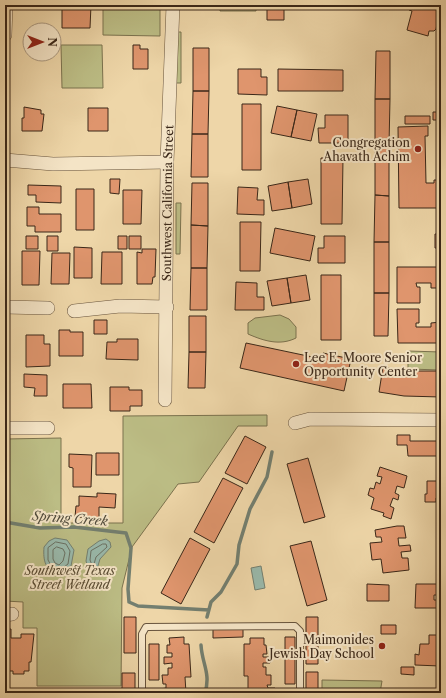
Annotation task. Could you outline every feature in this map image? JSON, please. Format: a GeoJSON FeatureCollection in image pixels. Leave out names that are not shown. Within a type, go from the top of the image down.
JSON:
{"type":"FeatureCollection","features":[{"type":"Feature","properties":{"kind":"street"},"geometry":{"type":"LineString","coordinates":[[5,35],[6,5]]}},
{"type":"Feature","properties":{"kind":"street","name":"Southwest California Street"},"geometry":{"type":"LineString","coordinates":[[165,400],[167,307],[167,162],[173,5]]}},
{"type":"Feature","properties":{"kind":"street"},"geometry":{"type":"LineString","coordinates":[[5,160],[53,164],[167,162]]}},
{"type":"Feature","properties":{"kind":"street"},"geometry":{"type":"LineString","coordinates":[[74,311],[120,306],[167,307]]}},
{"type":"Feature","properties":{"kind":"street"},"geometry":{"type":"LineString","coordinates":[[5,307],[48,308]]}},
{"type":"Feature","properties":{"kind":"street"},"geometry":{"type":"LineString","coordinates":[[295,423],[310,419],[441,420]]}},
{"type":"Feature","properties":{"kind":"street"},"geometry":{"type":"LineString","coordinates":[[5,428],[48,428]]}},
{"type":"Feature","properties":{"kind":"lane"},"geometry":{"type":"LineString","coordinates":[[142,693],[142,634],[146,627],[295,626],[300,632],[300,693]]}},
{"type":"Feature","properties":{"kind":"green space"},"geometry":{"type":"Polygon","coordinates":[[[103,5],[160,5],[160,36],[103,35],[103,5]]]}},
{"type":"Feature","properties":{"kind":"green space"},"geometry":{"type":"Polygon","coordinates":[[[220,5],[256,5],[256,11],[220,11],[220,5]]]}},
{"type":"Feature","properties":{"kind":"green space"},"geometry":{"type":"Polygon","coordinates":[[[175,32],[181,32],[181,83],[175,83],[175,32]]]}},
{"type":"Feature","properties":{"kind":"green space"},"geometry":{"type":"Polygon","coordinates":[[[62,45],[102,45],[103,88],[62,88],[62,45]]]}},
{"type":"Feature","properties":{"kind":"green space"},"geometry":{"type":"Polygon","coordinates":[[[176,203],[181,203],[180,254],[176,254],[176,203]]]}},
{"type":"Feature","properties":{"kind":"green space"},"geometry":{"type":"Polygon","coordinates":[[[280,315],[289,319],[296,327],[296,338],[284,342],[272,342],[248,334],[248,323],[255,318],[280,315]]]}},
{"type":"Feature","properties":{"kind":"green space"},"geometry":{"type":"Polygon","coordinates":[[[408,351],[441,352],[441,370],[408,369],[408,351]]]}},
{"type":"Feature","properties":{"kind":"green space","name":"Southwest Texas Street Wetland"},"geometry":{"type":"Polygon","coordinates":[[[267,415],[267,426],[238,426],[199,482],[178,484],[132,547],[122,588],[121,686],[37,686],[37,628],[23,628],[23,602],[5,601],[5,439],[61,438],[61,523],[123,523],[123,416],[267,415]]]}},
{"type":"Feature","properties":{"kind":"green space"},"geometry":{"type":"Polygon","coordinates":[[[322,680],[382,681],[380,693],[322,693],[322,680]]]}},
{"type":"Feature","properties":{"kind":"water"},"geometry":{"type":"Polygon","coordinates":[[[55,538],[67,540],[74,550],[71,566],[60,574],[55,573],[48,568],[44,557],[44,547],[49,541],[55,538]]]}},
{"type":"Feature","properties":{"kind":"water"},"geometry":{"type":"Polygon","coordinates":[[[106,539],[110,542],[111,547],[100,559],[97,569],[93,572],[89,570],[86,561],[88,549],[99,541],[106,539]]]}},
{"type":"Feature","properties":{"kind":"water"},"geometry":{"type":"Polygon","coordinates":[[[261,566],[265,588],[255,590],[251,568],[261,566]]]}},
{"type":"Feature","properties":{"kind":"building"},"geometry":{"type":"Polygon","coordinates":[[[62,5],[91,5],[90,28],[62,28],[62,5]]]}},
{"type":"Feature","properties":{"kind":"building"},"geometry":{"type":"Polygon","coordinates":[[[267,5],[284,5],[284,20],[267,20],[267,5]]]}},
{"type":"Feature","properties":{"kind":"building"},"geometry":{"type":"Polygon","coordinates":[[[411,5],[434,5],[441,7],[436,29],[434,31],[429,31],[428,36],[407,30],[412,11],[409,10],[411,5]]]}},
{"type":"Feature","properties":{"kind":"building"},"geometry":{"type":"Polygon","coordinates":[[[133,45],[140,45],[140,49],[148,49],[148,69],[133,69],[133,45]]]}},
{"type":"Feature","properties":{"kind":"building"},"geometry":{"type":"Polygon","coordinates":[[[193,48],[209,48],[209,91],[193,91],[193,48]]]}},
{"type":"Feature","properties":{"kind":"building"},"geometry":{"type":"Polygon","coordinates":[[[376,51],[390,51],[390,99],[375,99],[376,51]]]}},
{"type":"Feature","properties":{"kind":"building"},"geometry":{"type":"Polygon","coordinates":[[[238,69],[261,69],[261,77],[267,77],[267,95],[238,94],[238,69]]]}},
{"type":"Feature","properties":{"kind":"building"},"geometry":{"type":"Polygon","coordinates":[[[278,69],[343,70],[343,91],[278,91],[278,69]]]}},
{"type":"Feature","properties":{"kind":"building"},"geometry":{"type":"Polygon","coordinates":[[[193,91],[209,91],[208,134],[192,134],[193,91]]]}},
{"type":"Feature","properties":{"kind":"building"},"geometry":{"type":"Polygon","coordinates":[[[438,98],[441,98],[441,120],[433,120],[433,112],[438,112],[438,98]]]}},
{"type":"Feature","properties":{"kind":"building"},"geometry":{"type":"Polygon","coordinates":[[[375,99],[390,99],[389,145],[375,145],[375,99]]]}},
{"type":"Feature","properties":{"kind":"building"},"geometry":{"type":"Polygon","coordinates":[[[242,104],[261,104],[261,170],[242,170],[242,104]]]}},
{"type":"Feature","properties":{"kind":"building"},"geometry":{"type":"Polygon","coordinates":[[[277,106],[297,110],[291,137],[271,133],[277,106]]]}},
{"type":"Feature","properties":{"kind":"building"},"geometry":{"type":"Polygon","coordinates":[[[24,107],[41,110],[41,114],[44,114],[42,131],[22,131],[24,107]]]}},
{"type":"Feature","properties":{"kind":"building"},"geometry":{"type":"Polygon","coordinates":[[[88,108],[108,108],[108,131],[88,131],[88,108]]]}},
{"type":"Feature","properties":{"kind":"building"},"geometry":{"type":"Polygon","coordinates":[[[297,110],[317,114],[311,141],[291,137],[297,110]]]}},
{"type":"Feature","properties":{"kind":"building"},"geometry":{"type":"Polygon","coordinates":[[[325,115],[348,115],[348,143],[319,143],[318,128],[325,128],[325,115]]]}},
{"type":"Feature","properties":{"kind":"building"},"geometry":{"type":"Polygon","coordinates":[[[405,116],[430,116],[430,124],[405,124],[405,116]]]}},
{"type":"Feature","properties":{"kind":"building"},"geometry":{"type":"Polygon","coordinates":[[[428,126],[428,136],[425,136],[426,183],[434,183],[434,180],[441,180],[441,208],[399,208],[398,127],[428,126]]]}},
{"type":"Feature","properties":{"kind":"building"},"geometry":{"type":"Polygon","coordinates":[[[192,134],[208,134],[208,177],[191,177],[192,134]]]}},
{"type":"Feature","properties":{"kind":"building"},"geometry":{"type":"Polygon","coordinates":[[[375,145],[389,145],[389,196],[375,195],[375,145]]]}},
{"type":"Feature","properties":{"kind":"building"},"geometry":{"type":"Polygon","coordinates":[[[321,158],[343,158],[342,224],[321,224],[321,158]]]}},
{"type":"Feature","properties":{"kind":"building"},"geometry":{"type":"Polygon","coordinates":[[[110,179],[120,179],[119,194],[110,193],[110,179]]]}},
{"type":"Feature","properties":{"kind":"building"},"geometry":{"type":"Polygon","coordinates":[[[308,179],[312,204],[292,208],[288,182],[308,179]]]}},
{"type":"Feature","properties":{"kind":"building"},"geometry":{"type":"Polygon","coordinates":[[[288,182],[292,208],[272,211],[268,186],[288,182]]]}},
{"type":"Feature","properties":{"kind":"building"},"geometry":{"type":"Polygon","coordinates":[[[192,183],[208,183],[208,226],[191,225],[192,183]]]}},
{"type":"Feature","properties":{"kind":"building"},"geometry":{"type":"Polygon","coordinates":[[[28,185],[61,186],[61,203],[36,202],[36,195],[28,195],[28,185]]]}},
{"type":"Feature","properties":{"kind":"building"},"geometry":{"type":"Polygon","coordinates":[[[238,187],[258,188],[257,200],[264,200],[264,215],[237,214],[238,187]]]}},
{"type":"Feature","properties":{"kind":"building"},"geometry":{"type":"Polygon","coordinates":[[[76,189],[94,189],[94,230],[76,230],[76,189]]]}},
{"type":"Feature","properties":{"kind":"building"},"geometry":{"type":"Polygon","coordinates":[[[123,190],[142,190],[141,224],[123,224],[123,190]]]}},
{"type":"Feature","properties":{"kind":"building"},"geometry":{"type":"Polygon","coordinates":[[[375,195],[389,196],[389,242],[374,242],[375,195]]]}},
{"type":"Feature","properties":{"kind":"building"},"geometry":{"type":"Polygon","coordinates":[[[27,207],[39,207],[39,214],[61,214],[61,232],[35,232],[35,226],[27,226],[27,207]]]}},
{"type":"Feature","properties":{"kind":"building"},"geometry":{"type":"Polygon","coordinates":[[[240,222],[261,222],[260,271],[240,271],[240,222]]]}},
{"type":"Feature","properties":{"kind":"building"},"geometry":{"type":"Polygon","coordinates":[[[191,225],[208,226],[207,268],[191,268],[191,225]]]}},
{"type":"Feature","properties":{"kind":"building"},"geometry":{"type":"Polygon","coordinates":[[[275,228],[315,236],[310,261],[270,253],[275,228]]]}},
{"type":"Feature","properties":{"kind":"building"},"geometry":{"type":"Polygon","coordinates":[[[439,231],[441,231],[441,258],[438,254],[438,248],[435,248],[435,234],[439,234],[439,231]]]}},
{"type":"Feature","properties":{"kind":"building"},"geometry":{"type":"Polygon","coordinates":[[[26,236],[38,236],[38,249],[26,249],[26,236]]]}},
{"type":"Feature","properties":{"kind":"building"},"geometry":{"type":"Polygon","coordinates":[[[47,236],[58,236],[58,251],[47,251],[47,236]]]}},
{"type":"Feature","properties":{"kind":"building"},"geometry":{"type":"Polygon","coordinates":[[[118,236],[127,236],[127,249],[118,249],[118,236]]]}},
{"type":"Feature","properties":{"kind":"building"},"geometry":{"type":"Polygon","coordinates":[[[129,236],[141,236],[141,249],[129,249],[129,236]]]}},
{"type":"Feature","properties":{"kind":"building"},"geometry":{"type":"Polygon","coordinates":[[[324,236],[345,236],[345,263],[318,263],[318,248],[324,248],[324,236]]]}},
{"type":"Feature","properties":{"kind":"building"},"geometry":{"type":"Polygon","coordinates":[[[374,242],[389,242],[389,293],[374,293],[374,242]]]}},
{"type":"Feature","properties":{"kind":"building"},"geometry":{"type":"Polygon","coordinates":[[[74,247],[92,248],[92,278],[74,278],[74,247]]]}},
{"type":"Feature","properties":{"kind":"building"},"geometry":{"type":"Polygon","coordinates":[[[142,249],[156,249],[155,277],[153,277],[152,284],[137,284],[137,252],[142,253],[142,249]]]}},
{"type":"Feature","properties":{"kind":"building"},"geometry":{"type":"Polygon","coordinates":[[[22,251],[40,251],[39,285],[22,285],[22,251]]]}},
{"type":"Feature","properties":{"kind":"building"},"geometry":{"type":"Polygon","coordinates":[[[102,252],[122,252],[122,284],[101,284],[102,252]]]}},
{"type":"Feature","properties":{"kind":"building"},"geometry":{"type":"Polygon","coordinates":[[[52,253],[70,253],[69,284],[51,284],[52,253]]]}},
{"type":"Feature","properties":{"kind":"building"},"geometry":{"type":"Polygon","coordinates":[[[397,267],[441,267],[441,288],[431,288],[431,283],[416,283],[417,287],[420,287],[420,303],[397,303],[397,267]]]}},
{"type":"Feature","properties":{"kind":"building"},"geometry":{"type":"Polygon","coordinates":[[[191,268],[207,268],[207,310],[190,310],[191,268]]]}},
{"type":"Feature","properties":{"kind":"building"},"geometry":{"type":"Polygon","coordinates":[[[306,275],[310,300],[291,303],[287,278],[306,275]]]}},
{"type":"Feature","properties":{"kind":"building"},"geometry":{"type":"Polygon","coordinates":[[[321,275],[341,275],[341,340],[321,340],[321,275]]]}},
{"type":"Feature","properties":{"kind":"building"},"geometry":{"type":"Polygon","coordinates":[[[287,278],[291,303],[272,306],[267,281],[287,278]]]}},
{"type":"Feature","properties":{"kind":"building"},"geometry":{"type":"Polygon","coordinates":[[[236,282],[257,283],[257,297],[264,297],[264,310],[235,310],[236,282]]]}},
{"type":"Feature","properties":{"kind":"building"},"geometry":{"type":"Polygon","coordinates":[[[374,293],[389,293],[388,336],[374,336],[374,293]]]}},
{"type":"Feature","properties":{"kind":"building"},"geometry":{"type":"Polygon","coordinates":[[[397,309],[419,309],[419,323],[416,323],[416,327],[431,327],[431,323],[441,322],[441,343],[398,343],[397,309]]]}},
{"type":"Feature","properties":{"kind":"building"},"geometry":{"type":"Polygon","coordinates":[[[189,316],[206,316],[206,352],[189,352],[189,316]]]}},
{"type":"Feature","properties":{"kind":"building"},"geometry":{"type":"Polygon","coordinates":[[[94,320],[107,320],[107,334],[94,334],[94,320]]]}},
{"type":"Feature","properties":{"kind":"building"},"geometry":{"type":"Polygon","coordinates":[[[59,330],[83,332],[83,356],[59,356],[59,330]]]}},
{"type":"Feature","properties":{"kind":"building"},"geometry":{"type":"Polygon","coordinates":[[[26,335],[44,335],[44,344],[50,344],[50,366],[26,367],[26,335]]]}},
{"type":"Feature","properties":{"kind":"building"},"geometry":{"type":"Polygon","coordinates":[[[117,339],[138,339],[138,360],[106,359],[107,342],[117,342],[117,339]]]}},
{"type":"Feature","properties":{"kind":"building","name":"Lee E. Moore Senior Opportunity Center"},"geometry":{"type":"Polygon","coordinates":[[[246,343],[322,359],[323,353],[351,359],[344,391],[240,368],[246,343]]]}},
{"type":"Feature","properties":{"kind":"building"},"geometry":{"type":"Polygon","coordinates":[[[189,352],[206,352],[205,388],[188,388],[189,352]]]}},
{"type":"Feature","properties":{"kind":"building"},"geometry":{"type":"Polygon","coordinates":[[[383,367],[404,371],[441,371],[441,397],[404,396],[379,392],[383,367]]]}},
{"type":"Feature","properties":{"kind":"building"},"geometry":{"type":"Polygon","coordinates":[[[24,374],[47,375],[47,396],[34,396],[35,388],[24,387],[24,374]]]}},
{"type":"Feature","properties":{"kind":"building"},"geometry":{"type":"Polygon","coordinates":[[[63,384],[91,384],[92,408],[63,408],[63,384]]]}},
{"type":"Feature","properties":{"kind":"building"},"geometry":{"type":"Polygon","coordinates":[[[110,387],[129,387],[129,390],[142,390],[142,406],[130,406],[130,411],[110,411],[110,387]]]}},
{"type":"Feature","properties":{"kind":"building"},"geometry":{"type":"Polygon","coordinates":[[[397,435],[410,435],[410,441],[439,441],[440,456],[408,456],[407,445],[397,445],[397,435]]]}},
{"type":"Feature","properties":{"kind":"building"},"geometry":{"type":"Polygon","coordinates":[[[245,436],[266,447],[247,484],[225,473],[245,436]]]}},
{"type":"Feature","properties":{"kind":"building"},"geometry":{"type":"Polygon","coordinates":[[[96,453],[119,453],[119,475],[96,475],[96,453]]]}},
{"type":"Feature","properties":{"kind":"building"},"geometry":{"type":"Polygon","coordinates":[[[69,454],[92,455],[91,487],[73,487],[73,468],[69,467],[69,454]]]}},
{"type":"Feature","properties":{"kind":"building"},"geometry":{"type":"Polygon","coordinates":[[[308,458],[325,517],[304,523],[287,464],[308,458]]]}},
{"type":"Feature","properties":{"kind":"building"},"geometry":{"type":"Polygon","coordinates":[[[380,467],[407,476],[404,488],[397,486],[395,493],[399,495],[398,500],[393,498],[390,506],[394,508],[391,519],[383,516],[384,513],[371,509],[374,498],[368,495],[370,488],[374,489],[376,482],[380,484],[382,477],[377,476],[380,467]]]}},
{"type":"Feature","properties":{"kind":"building"},"geometry":{"type":"Polygon","coordinates":[[[439,475],[441,475],[441,498],[436,498],[436,502],[425,502],[425,494],[427,494],[427,481],[439,481],[439,475]]]}},
{"type":"Feature","properties":{"kind":"building"},"geometry":{"type":"Polygon","coordinates":[[[223,478],[243,488],[214,543],[194,532],[223,478]]]}},
{"type":"Feature","properties":{"kind":"building"},"geometry":{"type":"Polygon","coordinates":[[[97,493],[116,494],[115,508],[99,507],[99,518],[75,517],[76,506],[79,506],[79,496],[97,497],[97,493]]]}},
{"type":"Feature","properties":{"kind":"building"},"geometry":{"type":"Polygon","coordinates":[[[404,526],[406,538],[398,538],[399,546],[410,545],[411,551],[401,552],[402,558],[408,558],[409,570],[383,573],[381,559],[372,560],[370,543],[382,542],[381,537],[376,537],[375,530],[404,526]]]}},
{"type":"Feature","properties":{"kind":"building"},"geometry":{"type":"Polygon","coordinates":[[[190,538],[210,549],[181,604],[161,593],[190,538]]]}},
{"type":"Feature","properties":{"kind":"building"},"geometry":{"type":"Polygon","coordinates":[[[311,541],[327,600],[307,606],[290,546],[311,541]]]}},
{"type":"Feature","properties":{"kind":"building"},"geometry":{"type":"Polygon","coordinates":[[[367,584],[389,585],[389,601],[367,601],[367,584]]]}},
{"type":"Feature","properties":{"kind":"building"},"geometry":{"type":"Polygon","coordinates":[[[416,584],[438,584],[438,595],[434,595],[434,600],[438,600],[438,608],[415,608],[416,584]]]}},
{"type":"Feature","properties":{"kind":"building"},"geometry":{"type":"Polygon","coordinates":[[[124,617],[136,617],[136,653],[124,653],[124,617]]]}},
{"type":"Feature","properties":{"kind":"building"},"geometry":{"type":"Polygon","coordinates":[[[306,617],[318,617],[318,664],[306,664],[306,617]]]}},
{"type":"Feature","properties":{"kind":"building"},"geometry":{"type":"Polygon","coordinates":[[[381,625],[396,625],[396,634],[381,634],[381,625]]]}},
{"type":"Feature","properties":{"kind":"building"},"geometry":{"type":"Polygon","coordinates":[[[6,629],[11,629],[11,638],[21,638],[21,634],[34,634],[31,662],[29,662],[29,671],[24,671],[24,674],[13,674],[13,671],[5,671],[6,629]]]}},
{"type":"Feature","properties":{"kind":"building"},"geometry":{"type":"Polygon","coordinates":[[[213,629],[243,629],[243,637],[213,638],[213,629]]]}},
{"type":"Feature","properties":{"kind":"building"},"geometry":{"type":"Polygon","coordinates":[[[429,635],[441,635],[440,666],[415,665],[415,654],[419,655],[420,644],[429,644],[429,635]]]}},
{"type":"Feature","properties":{"kind":"building"},"geometry":{"type":"Polygon","coordinates":[[[184,637],[184,644],[189,644],[191,677],[185,677],[186,693],[160,693],[160,689],[166,688],[166,684],[163,684],[162,675],[168,675],[168,668],[172,668],[172,663],[164,664],[164,657],[172,657],[172,653],[167,653],[167,645],[170,645],[169,638],[184,637]]]}},
{"type":"Feature","properties":{"kind":"building"},"geometry":{"type":"Polygon","coordinates":[[[285,637],[295,637],[295,684],[285,684],[285,637]]]}},
{"type":"Feature","properties":{"kind":"building"},"geometry":{"type":"Polygon","coordinates":[[[250,638],[264,638],[264,645],[266,645],[267,654],[263,654],[263,657],[270,657],[270,663],[263,663],[263,667],[266,667],[266,675],[271,675],[271,685],[267,685],[268,688],[275,688],[275,693],[248,693],[248,676],[244,676],[244,644],[250,644],[250,638]]]}},
{"type":"Feature","properties":{"kind":"building"},"geometry":{"type":"Polygon","coordinates":[[[149,644],[159,644],[159,680],[149,680],[149,644]]]}},
{"type":"Feature","properties":{"kind":"building"},"geometry":{"type":"Polygon","coordinates":[[[401,667],[414,667],[414,675],[401,674],[401,667]]]}},
{"type":"Feature","properties":{"kind":"building"},"geometry":{"type":"Polygon","coordinates":[[[306,672],[318,672],[318,693],[306,693],[306,672]]]}},
{"type":"Feature","properties":{"kind":"building"},"geometry":{"type":"Polygon","coordinates":[[[122,673],[135,673],[135,693],[122,693],[122,673]]]}},
{"type":"Feature","properties":{"kind":"waterway"},"geometry":{"type":"LineString","coordinates":[[207,617],[211,602],[221,592],[237,564],[239,545],[250,509],[267,477],[272,452]]}},
{"type":"Feature","properties":{"kind":"waterway","name":"Spring Creek"},"geometry":{"type":"LineString","coordinates":[[5,522],[40,528],[74,527],[126,533],[131,548],[128,589],[129,602],[138,606],[209,610]]}},
{"type":"Feature","properties":{"kind":"waterway"},"geometry":{"type":"LineString","coordinates":[[201,645],[207,674],[207,686],[205,693]]}},
{"type":"Feature","properties":{"kind":"place","name":"Congregation Ahavath Achim"},"geometry":{"type":"Point","coordinates":[418,149]}},
{"type":"Feature","properties":{"kind":"place","name":"Lee E. Moore Senior Opportunity Center"},"geometry":{"type":"Point","coordinates":[296,364]}},
{"type":"Feature","properties":{"kind":"place","name":"Maimonides Jewish Day School"},"geometry":{"type":"Point","coordinates":[382,646]}}]}
